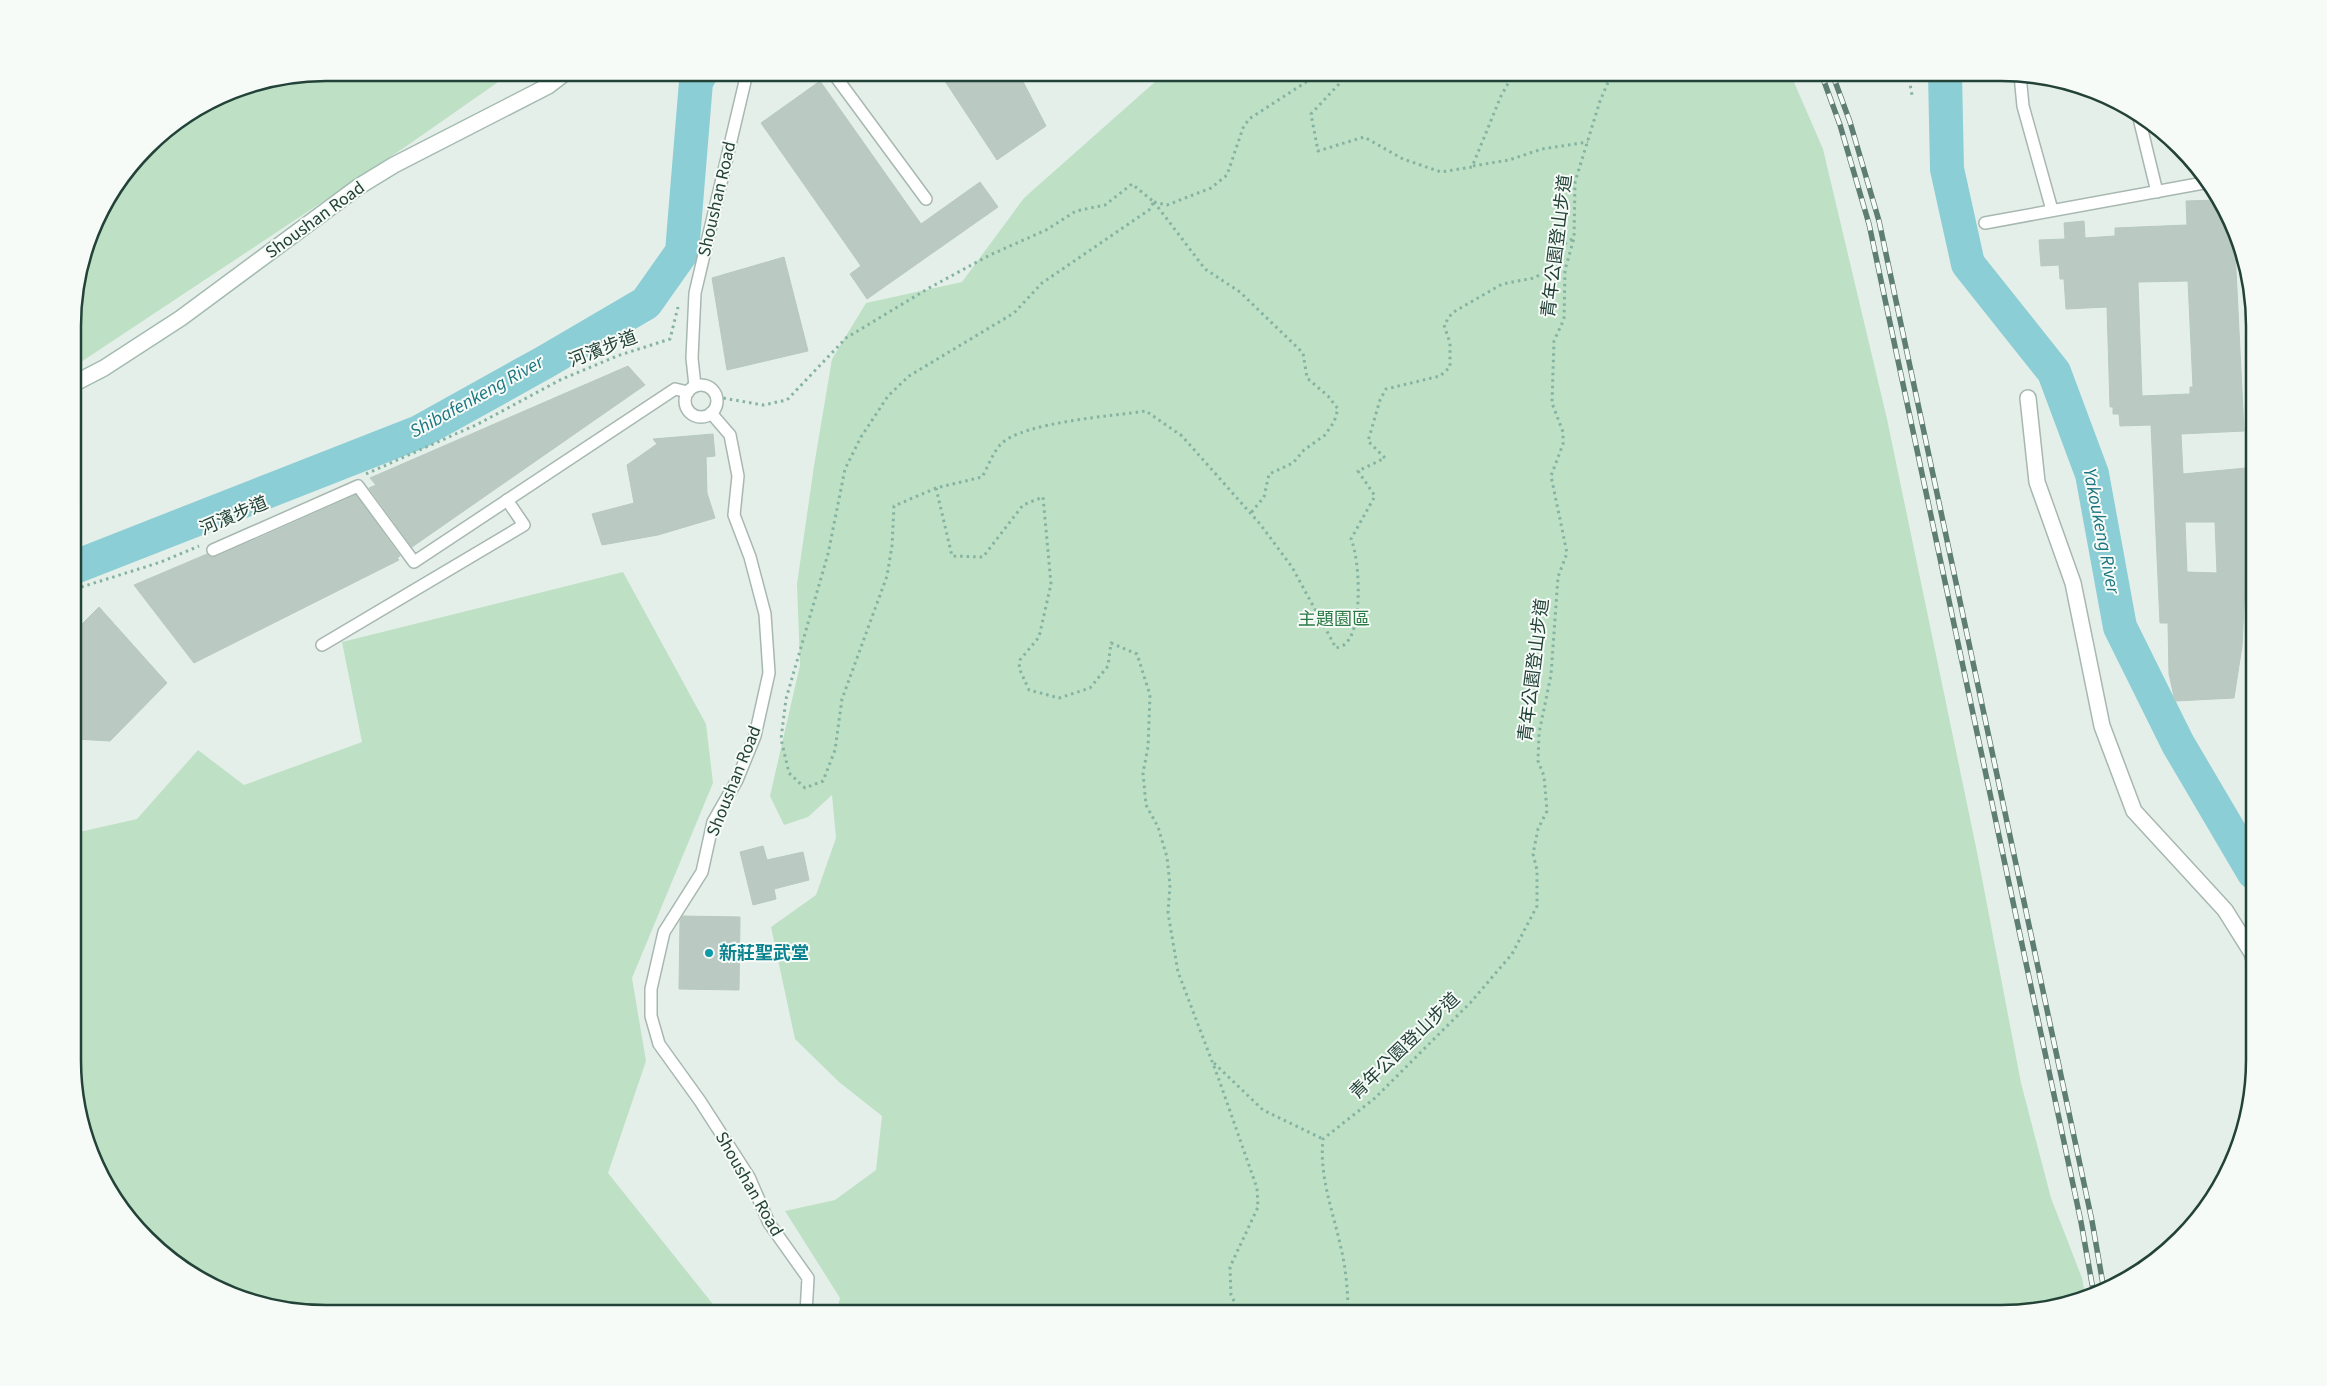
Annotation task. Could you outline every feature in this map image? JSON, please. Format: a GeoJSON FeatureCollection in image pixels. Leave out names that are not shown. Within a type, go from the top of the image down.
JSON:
{"type":"FeatureCollection","features":[{"type":"Feature","properties":{"kind":"street","name":"Shoushan Road"},"geometry":{"type":"LineString","coordinates":[[81,380],[104,368],[174,323],[365,182],[394,165],[548,86],[554,81]]}},
{"type":"Feature","properties":{"kind":"street"},"geometry":{"type":"LineString","coordinates":[[2028,398],[2037,482],[2073,583],[2102,726],[2134,811],[2225,910],[2246,943]]}},
{"type":"Feature","properties":{"kind":"lane","name":"Shoushan Road"},"geometry":{"type":"LineString","coordinates":[[745,81],[695,293],[692,389],[685,402],[693,415],[702,417],[712,413],[730,435],[738,476],[734,515],[750,557],[766,614],[769,673],[755,736],[737,780],[713,822],[702,872],[664,932],[651,989],[651,1016],[659,1044],[700,1101],[749,1177],[769,1223],[808,1278],[806,1305]]}},
{"type":"Feature","properties":{"kind":"lane"},"geometry":{"type":"LineString","coordinates":[[840,81],[926,198]]}},
{"type":"Feature","properties":{"kind":"lane"},"geometry":{"type":"LineString","coordinates":[[2021,82],[2023,106],[2052,210]]}},
{"type":"Feature","properties":{"kind":"lane"},"geometry":{"type":"LineString","coordinates":[[2141,125],[2157,192]]}},
{"type":"Feature","properties":{"kind":"lane"},"geometry":{"type":"LineString","coordinates":[[1985,222],[2200,184]]}},
{"type":"Feature","properties":{"kind":"lane"},"geometry":{"type":"LineString","coordinates":[[209,547],[358,486],[414,562],[675,389],[692,389],[701,385],[711,388],[716,397],[715,409],[712,413]]}},
{"type":"Feature","properties":{"kind":"lane"},"geometry":{"type":"LineString","coordinates":[[322,645],[524,525],[507,500]]}},
{"type":"Feature","properties":{"kind":"path"},"geometry":{"type":"LineString","coordinates":[[1154,202],[1167,205],[1211,188],[1227,174],[1242,128],[1249,119],[1306,81]]}},
{"type":"Feature","properties":{"kind":"path"},"geometry":{"type":"LineString","coordinates":[[1341,81],[1311,114],[1318,151],[1364,137],[1403,159],[1441,172],[1509,160],[1542,149],[1588,142]]}},
{"type":"Feature","properties":{"kind":"path"},"geometry":{"type":"LineString","coordinates":[[1472,167],[1501,96],[1509,81]]}},
{"type":"Feature","properties":{"kind":"path","name":"青年公園登山步道"},"geometry":{"type":"LineString","coordinates":[[1323,1138],[1374,1098],[1471,1002],[1512,954],[1537,906],[1537,870],[1533,854],[1538,829],[1547,811],[1544,776],[1538,761],[1539,733],[1551,676],[1558,577],[1567,554],[1551,476],[1562,444],[1563,432],[1552,403],[1554,341],[1564,319],[1565,270],[1574,238],[1575,182],[1600,101],[1608,81]]}},
{"type":"Feature","properties":{"kind":"path"},"geometry":{"type":"LineString","coordinates":[[1910,81],[1912,95]]}},
{"type":"Feature","properties":{"kind":"path"},"geometry":{"type":"LineString","coordinates":[[716,397],[763,405],[786,400],[846,338],[947,279],[1046,230],[1076,211],[1105,205],[1132,184],[1154,202],[1205,269],[1240,292],[1303,353],[1307,378],[1328,396],[1338,409],[1334,422],[1325,435],[1304,450],[1293,463],[1269,474],[1264,497],[1250,514]]}},
{"type":"Feature","properties":{"kind":"path"},"geometry":{"type":"LineString","coordinates":[[1154,202],[1149,210],[1042,283],[1014,313],[909,376],[888,396],[861,436],[845,469],[828,554],[786,699],[781,739],[789,773],[805,788],[823,781],[835,750],[842,699],[887,576],[892,546],[894,506],[936,488],[982,477],[1001,444],[1019,434],[1057,423],[1146,411],[1182,436],[1260,524],[1292,567],[1336,648],[1346,645],[1352,635],[1357,611],[1357,562],[1351,540],[1375,496],[1358,471],[1385,458],[1368,441],[1380,400],[1386,389],[1440,376],[1450,367],[1450,342],[1444,325],[1452,313],[1502,284],[1534,278],[1552,268],[1562,246],[1574,238]]}},
{"type":"Feature","properties":{"kind":"path","name":"河濱步道"},"geometry":{"type":"LineString","coordinates":[[360,477],[478,424],[560,380],[617,356],[670,339],[680,301]]}},
{"type":"Feature","properties":{"kind":"path"},"geometry":{"type":"LineString","coordinates":[[936,488],[952,556],[982,557],[1023,505],[1043,496],[1052,584],[1039,636],[1020,660],[1019,668],[1029,690],[1059,698],[1090,688],[1108,666],[1111,643],[1137,654],[1150,695],[1148,747],[1143,773],[1146,805],[1158,827],[1167,857],[1170,884],[1168,913],[1178,972],[1256,1188],[1258,1207],[1230,1267],[1231,1295],[1236,1305]]}},
{"type":"Feature","properties":{"kind":"path","name":"河濱步道"},"geometry":{"type":"LineString","coordinates":[[81,587],[209,547]]}},
{"type":"Feature","properties":{"kind":"path"},"geometry":{"type":"LineString","coordinates":[[1212,1062],[1263,1110],[1323,1138],[1321,1153],[1326,1195],[1342,1249],[1347,1305]]}},
{"type":"Feature","properties":{"kind":"green space"},"geometry":{"type":"Polygon","coordinates":[[[326,81],[500,81],[408,145],[81,362],[83,294],[94,247],[106,218],[122,190],[142,165],[165,142],[190,122],[218,106],[247,94],[294,83],[326,81]]]}},
{"type":"Feature","properties":{"kind":"green space","name":"主題園區"},"geometry":{"type":"Polygon","coordinates":[[[1156,81],[1793,81],[1823,149],[1887,419],[1977,852],[2021,1083],[2051,1198],[2082,1278],[2084,1290],[2033,1303],[2001,1305],[839,1305],[840,1298],[785,1211],[835,1200],[876,1170],[882,1116],[839,1082],[795,1039],[771,927],[816,895],[836,838],[832,795],[808,817],[784,825],[770,796],[800,665],[797,584],[814,466],[832,359],[866,303],[962,282],[1024,198],[1156,81]]]}},
{"type":"Feature","properties":{"kind":"green space"},"geometry":{"type":"Polygon","coordinates":[[[623,572],[706,724],[713,783],[632,978],[646,1061],[608,1173],[714,1305],[326,1305],[278,1300],[232,1286],[190,1264],[165,1244],[142,1221],[122,1196],[106,1168],[94,1139],[83,1092],[81,1060],[81,832],[137,819],[198,750],[244,785],[362,742],[342,642],[623,572]]]}},
{"type":"Feature","properties":{"kind":"building"},"geometry":{"type":"Polygon","coordinates":[[[820,81],[921,224],[980,182],[998,207],[867,299],[850,274],[861,266],[761,123],[820,81]]]}},
{"type":"Feature","properties":{"kind":"building"},"geometry":{"type":"Polygon","coordinates":[[[945,81],[1023,81],[1046,126],[997,160],[945,81]]]}},
{"type":"Feature","properties":{"kind":"building"},"geometry":{"type":"Polygon","coordinates":[[[2211,200],[2221,218],[2233,247],[2235,256],[2244,431],[2181,434],[2183,474],[2246,468],[2246,566],[2242,646],[2234,698],[2175,701],[2169,674],[2168,623],[2160,623],[2151,425],[2120,426],[2119,414],[2113,414],[2113,407],[2110,407],[2107,307],[2066,309],[2064,279],[2060,279],[2059,265],[2041,266],[2039,240],[2065,239],[2064,223],[2084,221],[2085,238],[2115,236],[2115,228],[2187,225],[2186,201],[2211,200]],[[2188,281],[2138,282],[2142,396],[2190,394],[2190,387],[2193,387],[2188,281]],[[2185,522],[2187,572],[2217,573],[2215,522],[2185,522]]]}},
{"type":"Feature","properties":{"kind":"building"},"geometry":{"type":"Polygon","coordinates":[[[784,257],[808,351],[727,370],[712,278],[784,257]]]}},
{"type":"Feature","properties":{"kind":"building"},"geometry":{"type":"Polygon","coordinates":[[[628,366],[645,385],[412,547],[369,488],[376,485],[370,478],[628,366]]]}},
{"type":"Feature","properties":{"kind":"building"},"geometry":{"type":"Polygon","coordinates":[[[713,434],[715,456],[706,457],[707,493],[715,518],[658,535],[602,545],[592,514],[634,503],[627,465],[657,444],[653,439],[713,434]]]}},
{"type":"Feature","properties":{"kind":"building"},"geometry":{"type":"Polygon","coordinates":[[[356,495],[400,556],[397,558],[399,560],[194,663],[134,585],[207,554],[216,557],[356,495]]]}},
{"type":"Feature","properties":{"kind":"building"},"geometry":{"type":"Polygon","coordinates":[[[99,607],[167,683],[110,741],[81,739],[81,625],[99,607]]]}},
{"type":"Feature","properties":{"kind":"building"},"geometry":{"type":"Polygon","coordinates":[[[763,846],[767,860],[803,852],[809,880],[774,889],[776,899],[753,905],[740,852],[763,846]]]}},
{"type":"Feature","properties":{"kind":"building","name":"新莊聖武堂"},"geometry":{"type":"Polygon","coordinates":[[[683,916],[740,917],[739,990],[679,989],[680,921],[683,916]]]}},
{"type":"Feature","properties":{"kind":"waterway","name":"Shibafenkeng River"},"geometry":{"type":"LineString","coordinates":[[81,565],[419,432],[646,303],[682,252],[697,81]]}},
{"type":"Feature","properties":{"kind":"waterway","name":"Yakoukeng River"},"geometry":{"type":"LineString","coordinates":[[1945,81],[1947,169],[1968,264],[2054,372],[2092,474],[2120,627],[2178,744],[2246,859]]}},
{"type":"Feature","properties":{"kind":"railway"},"geometry":{"type":"LineString","coordinates":[[1824,81],[1840,125],[1869,224],[2081,1222],[2093,1287]]}},
{"type":"Feature","properties":{"kind":"railway"},"geometry":{"type":"LineString","coordinates":[[1835,81],[1850,122],[1879,221],[2092,1221],[2103,1283]]}},
{"type":"Feature","properties":{"kind":"place","name":"新莊聖武堂"},"geometry":{"type":"Point","coordinates":[709,953]}}]}
